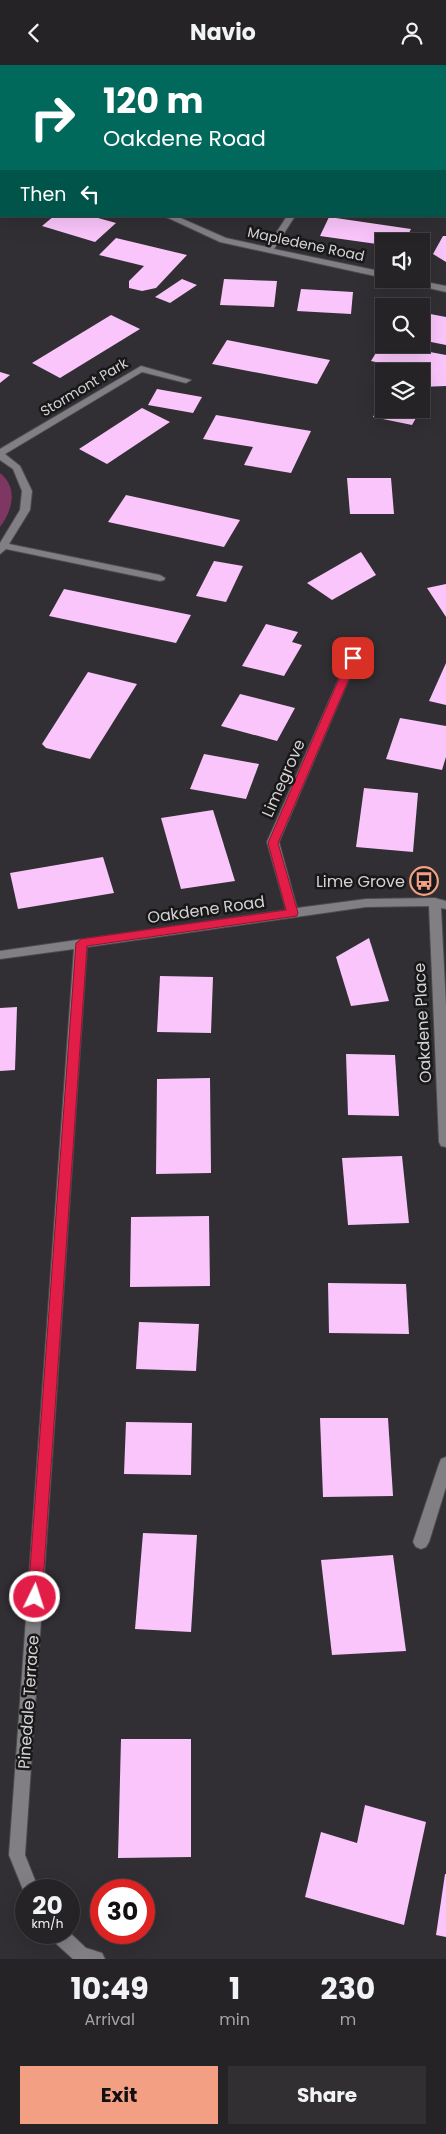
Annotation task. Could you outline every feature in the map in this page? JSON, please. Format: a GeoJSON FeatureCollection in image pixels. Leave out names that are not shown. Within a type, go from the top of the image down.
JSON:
{"type":"FeatureCollection","features":[{"type":"Feature","properties":{"kind":"street","name":"Mapledene Road"},"geometry":{"type":"LineString","coordinates":[[170,217],[223,240],[375,273]]}},
{"type":"Feature","properties":{"kind":"street"},"geometry":{"type":"LineString","coordinates":[[269,250],[290,217]]}},
{"type":"Feature","properties":{"kind":"street"},"geometry":{"type":"LineString","coordinates":[[430,286],[446,289]]}},
{"type":"Feature","properties":{"kind":"street","name":"Stormont Park"},"geometry":{"type":"LineString","coordinates":[[160,577],[2,549],[25,510],[26,491],[17,468],[0,454],[141,369],[186,381]]}},
{"type":"Feature","properties":{"kind":"street","name":"Limegrove"},"geometry":{"type":"LineString","coordinates":[[293,913],[273,843],[353,658]]}},
{"type":"Feature","properties":{"kind":"street","name":"Oakdene Road"},"geometry":{"type":"LineString","coordinates":[[0,955],[366,903],[440,903]]}},
{"type":"Feature","properties":{"kind":"street","name":"Oakdene Place"},"geometry":{"type":"LineString","coordinates":[[440,903],[446,1142]]}},
{"type":"Feature","properties":{"kind":"street","name":"Pinedale Terrace"},"geometry":{"type":"LineString","coordinates":[[27,1879],[17,1855],[81,943]]}},
{"type":"Feature","properties":{"kind":"street"},"geometry":{"type":"LineString","coordinates":[[421,1541],[446,1465]]}},
{"type":"Feature","properties":{"kind":"street"},"geometry":{"type":"LineString","coordinates":[[69,1944],[81,1955],[96,1959]]}},
{"type":"Feature","properties":{"kind":"shaded area"},"geometry":{"type":"Polygon","coordinates":[[[0,473],[9,485],[12,499],[8,513],[0,527],[0,473]]]}},
{"type":"Feature","properties":{"kind":"building"},"geometry":{"type":"Polygon","coordinates":[[[53,217],[95,217],[116,223],[95,242],[42,226],[53,217]]]}},
{"type":"Feature","properties":{"kind":"building"},"geometry":{"type":"Polygon","coordinates":[[[329,217],[411,229],[409,233],[375,233],[375,244],[320,236],[329,217]]]}},
{"type":"Feature","properties":{"kind":"building"},"geometry":{"type":"Polygon","coordinates":[[[443,236],[446,236],[446,262],[433,254],[443,236]]]}},
{"type":"Feature","properties":{"kind":"building"},"geometry":{"type":"Polygon","coordinates":[[[116,238],[187,255],[156,288],[142,291],[129,288],[129,281],[144,266],[99,255],[116,238]]]}},
{"type":"Feature","properties":{"kind":"building"},"geometry":{"type":"Polygon","coordinates":[[[182,279],[197,285],[170,303],[155,297],[182,279]]]}},
{"type":"Feature","properties":{"kind":"building"},"geometry":{"type":"Polygon","coordinates":[[[224,279],[277,281],[274,307],[220,305],[224,279]]]}},
{"type":"Feature","properties":{"kind":"building"},"geometry":{"type":"Polygon","coordinates":[[[301,289],[353,292],[351,314],[297,311],[301,289]]]}},
{"type":"Feature","properties":{"kind":"building"},"geometry":{"type":"Polygon","coordinates":[[[430,314],[446,317],[446,345],[430,342],[430,314]]]}},
{"type":"Feature","properties":{"kind":"building"},"geometry":{"type":"Polygon","coordinates":[[[111,315],[140,329],[60,378],[32,363],[111,315]]]}},
{"type":"Feature","properties":{"kind":"building"},"geometry":{"type":"Polygon","coordinates":[[[227,340],[330,360],[317,384],[212,364],[227,340]]]}},
{"type":"Feature","properties":{"kind":"building"},"geometry":{"type":"Polygon","coordinates":[[[430,352],[446,355],[446,386],[430,387],[430,363],[381,363],[371,361],[376,353],[430,352]]]}},
{"type":"Feature","properties":{"kind":"building"},"geometry":{"type":"Polygon","coordinates":[[[0,372],[10,375],[0,383],[0,372]]]}},
{"type":"Feature","properties":{"kind":"building"},"geometry":{"type":"Polygon","coordinates":[[[157,389],[202,397],[193,413],[148,405],[157,389]]]}},
{"type":"Feature","properties":{"kind":"building"},"geometry":{"type":"Polygon","coordinates":[[[142,408],[170,422],[107,464],[79,449],[142,408]]]}},
{"type":"Feature","properties":{"kind":"building"},"geometry":{"type":"Polygon","coordinates":[[[216,415],[311,431],[291,473],[244,465],[253,447],[203,439],[216,415]]]}},
{"type":"Feature","properties":{"kind":"building"},"geometry":{"type":"Polygon","coordinates":[[[378,418],[416,418],[412,425],[378,418]]]}},
{"type":"Feature","properties":{"kind":"building"},"geometry":{"type":"Polygon","coordinates":[[[347,478],[391,478],[394,514],[350,514],[347,478]]]}},
{"type":"Feature","properties":{"kind":"building"},"geometry":{"type":"Polygon","coordinates":[[[126,495],[240,520],[224,547],[108,522],[126,495]]]}},
{"type":"Feature","properties":{"kind":"building"},"geometry":{"type":"Polygon","coordinates":[[[361,552],[376,575],[332,600],[307,583],[361,552]]]}},
{"type":"Feature","properties":{"kind":"building"},"geometry":{"type":"Polygon","coordinates":[[[214,561],[243,566],[226,602],[196,596],[214,561]]]}},
{"type":"Feature","properties":{"kind":"building"},"geometry":{"type":"Polygon","coordinates":[[[446,584],[446,617],[427,588],[446,584]]]}},
{"type":"Feature","properties":{"kind":"building"},"geometry":{"type":"Polygon","coordinates":[[[64,589],[191,615],[176,643],[49,616],[64,589]]]}},
{"type":"Feature","properties":{"kind":"building"},"geometry":{"type":"Polygon","coordinates":[[[266,624],[298,632],[292,642],[302,645],[284,676],[242,666],[266,624]]]}},
{"type":"Feature","properties":{"kind":"building"},"geometry":{"type":"Polygon","coordinates":[[[446,663],[446,705],[429,701],[446,663]]]}},
{"type":"Feature","properties":{"kind":"building"},"geometry":{"type":"Polygon","coordinates":[[[88,672],[137,684],[90,759],[46,748],[42,744],[88,672]]]}},
{"type":"Feature","properties":{"kind":"building"},"geometry":{"type":"Polygon","coordinates":[[[240,694],[295,708],[277,741],[221,726],[240,694]]]}},
{"type":"Feature","properties":{"kind":"building"},"geometry":{"type":"Polygon","coordinates":[[[400,718],[446,726],[446,757],[442,770],[386,759],[400,718]]]}},
{"type":"Feature","properties":{"kind":"building"},"geometry":{"type":"Polygon","coordinates":[[[204,754],[259,764],[246,799],[190,789],[204,754]]]}},
{"type":"Feature","properties":{"kind":"building"},"geometry":{"type":"Polygon","coordinates":[[[364,788],[418,793],[413,852],[356,847],[364,788]]]}},
{"type":"Feature","properties":{"kind":"building"},"geometry":{"type":"Polygon","coordinates":[[[213,810],[235,881],[181,889],[161,818],[213,810]]]}},
{"type":"Feature","properties":{"kind":"building"},"geometry":{"type":"Polygon","coordinates":[[[103,857],[114,893],[18,909],[10,873],[103,857]]]}},
{"type":"Feature","properties":{"kind":"building"},"geometry":{"type":"Polygon","coordinates":[[[369,938],[389,1001],[351,1006],[336,957],[369,938]]]}},
{"type":"Feature","properties":{"kind":"building"},"geometry":{"type":"Polygon","coordinates":[[[160,976],[213,977],[211,1033],[157,1032],[160,976]]]}},
{"type":"Feature","properties":{"kind":"building"},"geometry":{"type":"Polygon","coordinates":[[[17,1007],[15,1070],[0,1071],[0,1008],[17,1007]]]}},
{"type":"Feature","properties":{"kind":"building"},"geometry":{"type":"Polygon","coordinates":[[[346,1054],[395,1055],[399,1116],[348,1115],[346,1054]]]}},
{"type":"Feature","properties":{"kind":"building"},"geometry":{"type":"Polygon","coordinates":[[[210,1078],[211,1173],[156,1174],[157,1079],[210,1078]]]}},
{"type":"Feature","properties":{"kind":"building"},"geometry":{"type":"Polygon","coordinates":[[[402,1156],[409,1223],[348,1225],[342,1158],[402,1156]]]}},
{"type":"Feature","properties":{"kind":"building"},"geometry":{"type":"Polygon","coordinates":[[[209,1216],[210,1286],[130,1287],[131,1217],[209,1216]]]}},
{"type":"Feature","properties":{"kind":"building"},"geometry":{"type":"Polygon","coordinates":[[[328,1283],[406,1284],[409,1334],[329,1333],[328,1283]]]}},
{"type":"Feature","properties":{"kind":"building"},"geometry":{"type":"Polygon","coordinates":[[[139,1322],[199,1324],[196,1371],[136,1369],[139,1322]]]}},
{"type":"Feature","properties":{"kind":"building"},"geometry":{"type":"Polygon","coordinates":[[[320,1418],[388,1418],[393,1496],[323,1497],[320,1418]]]}},
{"type":"Feature","properties":{"kind":"building"},"geometry":{"type":"Polygon","coordinates":[[[126,1422],[192,1423],[191,1475],[124,1474],[126,1422]]]}},
{"type":"Feature","properties":{"kind":"building"},"geometry":{"type":"Polygon","coordinates":[[[143,1533],[197,1535],[191,1632],[135,1629],[143,1533]]]}},
{"type":"Feature","properties":{"kind":"building"},"geometry":{"type":"Polygon","coordinates":[[[393,1555],[406,1651],[332,1655],[321,1560],[393,1555]]]}},
{"type":"Feature","properties":{"kind":"building"},"geometry":{"type":"Polygon","coordinates":[[[121,1739],[191,1739],[191,1857],[118,1858],[121,1739]]]}},
{"type":"Feature","properties":{"kind":"building"},"geometry":{"type":"Polygon","coordinates":[[[365,1805],[426,1822],[404,1925],[305,1897],[321,1832],[357,1843],[365,1805]]]}},
{"type":"Feature","properties":{"kind":"building"},"geometry":{"type":"Polygon","coordinates":[[[446,1874],[446,1937],[436,1935],[446,1874]]]}},
{"type":"Feature","properties":{"kind":"place","name":"Lime Grove"},"geometry":{"type":"Point","coordinates":[424,881]}},
{"type":"Feature","properties":{"kind":"route"},"geometry":{"type":"LineString","coordinates":[[35,1597],[81,943],[293,913],[273,843],[353,658]]}}]}
